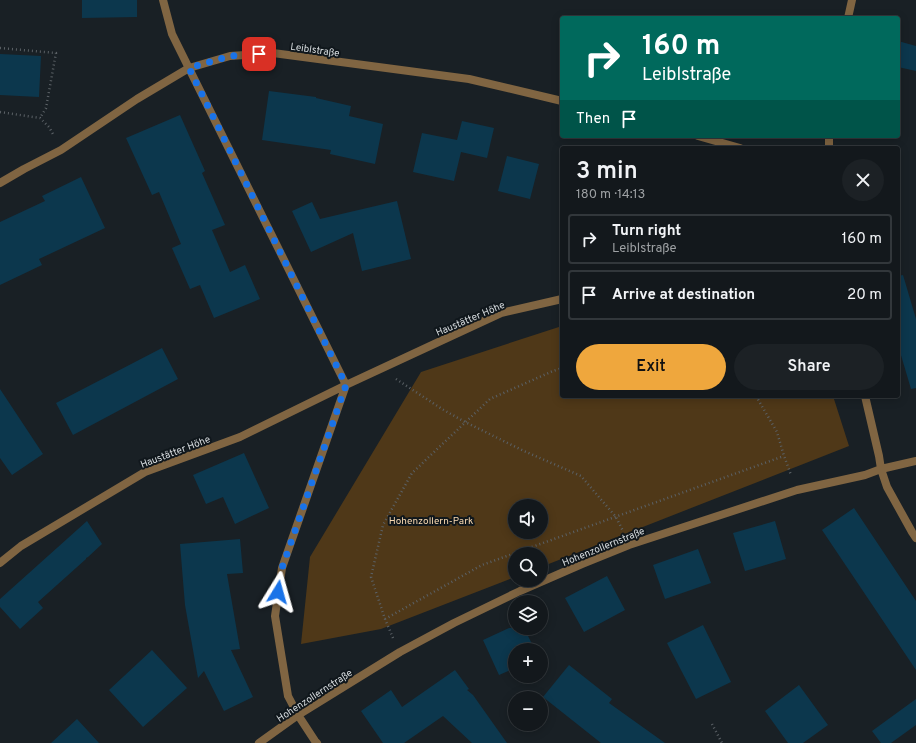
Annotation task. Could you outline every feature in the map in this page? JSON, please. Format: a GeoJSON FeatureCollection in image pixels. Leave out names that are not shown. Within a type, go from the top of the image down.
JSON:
{"type":"FeatureCollection","features":[{"type":"Feature","properties":{"kind":"street"},"geometry":{"type":"LineString","coordinates":[[164,0],[172,34],[346,385],[282,568],[275,616],[288,696],[298,715],[317,743]]}},
{"type":"Feature","properties":{"kind":"street"},"geometry":{"type":"LineString","coordinates":[[848,16],[852,0]]}},
{"type":"Feature","properties":{"kind":"street","name":"Leiblstraße"},"geometry":{"type":"LineString","coordinates":[[0,184],[24,169],[61,150],[137,99],[189,68],[230,56],[273,53],[469,79],[560,101]]}},
{"type":"Feature","properties":{"kind":"street"},"geometry":{"type":"LineString","coordinates":[[705,138],[733,146]]}},
{"type":"Feature","properties":{"kind":"street","name":"Haustätter Höhe"},"geometry":{"type":"LineString","coordinates":[[0,563],[21,546],[145,472],[240,437],[346,385],[501,313],[560,299]]}},
{"type":"Feature","properties":{"kind":"street"},"geometry":{"type":"LineString","coordinates":[[865,398],[881,469],[887,487],[916,538]]}},
{"type":"Feature","properties":{"kind":"street","name":"Hohenzollernstraße"},"geometry":{"type":"LineString","coordinates":[[259,743],[298,715],[400,652],[454,623],[582,564],[629,544],[797,490],[865,475],[881,469],[916,461]]}},
{"type":"Feature","properties":{"kind":"path"},"geometry":{"type":"LineString","coordinates":[[0,48],[56,53],[46,108],[40,118]]}},
{"type":"Feature","properties":{"kind":"path"},"geometry":{"type":"LineString","coordinates":[[0,112],[40,118],[49,127],[61,150]]}},
{"type":"Feature","properties":{"kind":"path"},"geometry":{"type":"LineString","coordinates":[[382,369],[442,409],[465,422],[524,451],[581,476],[616,516],[629,544]]}},
{"type":"Feature","properties":{"kind":"path"},"geometry":{"type":"LineString","coordinates":[[400,652],[385,619],[371,577],[383,524],[412,473],[490,399],[560,369]]}},
{"type":"Feature","properties":{"kind":"path"},"geometry":{"type":"LineString","coordinates":[[757,398],[777,432],[784,456],[797,490]]}},
{"type":"Feature","properties":{"kind":"path"},"geometry":{"type":"LineString","coordinates":[[385,619],[482,565],[784,456]]}},
{"type":"Feature","properties":{"kind":"path"},"geometry":{"type":"LineString","coordinates":[[712,724],[722,743]]}},
{"type":"Feature","properties":{"kind":"green space","name":"Hohenzollern-Park"},"geometry":{"type":"Polygon","coordinates":[[[560,327],[560,398],[834,398],[849,446],[548,564],[548,547],[508,547],[508,580],[381,629],[301,644],[310,557],[421,372],[560,327]]]}},
{"type":"Feature","properties":{"kind":"building"},"geometry":{"type":"Polygon","coordinates":[[[82,0],[137,0],[137,17],[82,18],[82,0]]]}},
{"type":"Feature","properties":{"kind":"building"},"geometry":{"type":"Polygon","coordinates":[[[900,42],[916,46],[916,71],[900,67],[900,42]]]}},
{"type":"Feature","properties":{"kind":"building"},"geometry":{"type":"Polygon","coordinates":[[[0,54],[41,56],[39,97],[0,95],[0,54]]]}},
{"type":"Feature","properties":{"kind":"building"},"geometry":{"type":"Polygon","coordinates":[[[269,91],[316,97],[351,106],[349,116],[383,124],[375,164],[330,154],[331,150],[262,140],[269,91]]]}},
{"type":"Feature","properties":{"kind":"building"},"geometry":{"type":"Polygon","coordinates":[[[180,115],[205,171],[202,173],[225,225],[212,230],[230,272],[245,265],[260,299],[214,318],[200,285],[190,289],[172,248],[181,244],[159,192],[152,195],[126,138],[180,115]]]}},
{"type":"Feature","properties":{"kind":"building"},"geometry":{"type":"Polygon","coordinates":[[[462,121],[494,128],[487,158],[461,152],[454,181],[413,172],[422,133],[457,140],[462,121]]]}},
{"type":"Feature","properties":{"kind":"building"},"geometry":{"type":"Polygon","coordinates":[[[507,156],[539,164],[530,199],[498,191],[507,156]]]}},
{"type":"Feature","properties":{"kind":"building"},"geometry":{"type":"Polygon","coordinates":[[[81,177],[105,228],[39,259],[42,265],[0,285],[0,222],[45,201],[42,196],[81,177]]]}},
{"type":"Feature","properties":{"kind":"building"},"geometry":{"type":"Polygon","coordinates":[[[397,201],[411,259],[362,271],[353,233],[311,252],[292,211],[312,202],[320,219],[397,201]]]}},
{"type":"Feature","properties":{"kind":"building"},"geometry":{"type":"Polygon","coordinates":[[[903,275],[916,319],[916,388],[911,389],[900,352],[900,276],[903,275]]]}},
{"type":"Feature","properties":{"kind":"building"},"geometry":{"type":"Polygon","coordinates":[[[162,348],[178,379],[73,435],[56,403],[162,348]]]}},
{"type":"Feature","properties":{"kind":"building"},"geometry":{"type":"Polygon","coordinates":[[[0,389],[43,454],[12,475],[0,458],[0,389]]]}},
{"type":"Feature","properties":{"kind":"building"},"geometry":{"type":"Polygon","coordinates":[[[244,453],[269,508],[235,524],[223,497],[206,504],[193,475],[244,453]]]}},
{"type":"Feature","properties":{"kind":"building"},"geometry":{"type":"Polygon","coordinates":[[[854,508],[916,601],[916,670],[822,530],[854,508]]]}},
{"type":"Feature","properties":{"kind":"building"},"geometry":{"type":"Polygon","coordinates":[[[87,521],[102,544],[38,602],[43,608],[20,629],[0,607],[0,599],[87,521]]]}},
{"type":"Feature","properties":{"kind":"building"},"geometry":{"type":"Polygon","coordinates":[[[775,521],[786,559],[745,571],[733,533],[775,521]]]}},
{"type":"Feature","properties":{"kind":"building"},"geometry":{"type":"Polygon","coordinates":[[[240,539],[243,573],[227,574],[240,649],[231,650],[253,697],[224,711],[204,671],[198,678],[185,605],[180,544],[240,539]]]}},
{"type":"Feature","properties":{"kind":"building"},"geometry":{"type":"Polygon","coordinates":[[[698,549],[711,583],[665,599],[653,565],[698,549]]]}},
{"type":"Feature","properties":{"kind":"building"},"geometry":{"type":"Polygon","coordinates":[[[607,576],[625,610],[584,632],[565,598],[607,576]]]}},
{"type":"Feature","properties":{"kind":"building"},"geometry":{"type":"Polygon","coordinates":[[[703,625],[731,682],[696,699],[667,643],[703,625]]]}},
{"type":"Feature","properties":{"kind":"building"},"geometry":{"type":"Polygon","coordinates":[[[508,628],[508,635],[528,635],[532,643],[508,643],[508,671],[499,675],[483,640],[508,628]]]}},
{"type":"Feature","properties":{"kind":"building"},"geometry":{"type":"Polygon","coordinates":[[[152,650],[187,688],[143,727],[109,690],[152,650]]]}},
{"type":"Feature","properties":{"kind":"building"},"geometry":{"type":"Polygon","coordinates":[[[569,665],[612,699],[609,703],[665,743],[601,743],[548,701],[548,691],[569,665]]]}},
{"type":"Feature","properties":{"kind":"building"},"geometry":{"type":"Polygon","coordinates":[[[455,670],[469,689],[467,690],[473,695],[507,743],[472,743],[443,716],[404,743],[383,743],[361,711],[391,690],[402,707],[455,670]]]}},
{"type":"Feature","properties":{"kind":"building"},"geometry":{"type":"Polygon","coordinates":[[[799,685],[828,725],[803,743],[788,743],[765,711],[799,685]]]}},
{"type":"Feature","properties":{"kind":"building"},"geometry":{"type":"Polygon","coordinates":[[[916,699],[916,725],[891,743],[881,743],[872,731],[916,699]]]}},
{"type":"Feature","properties":{"kind":"building"},"geometry":{"type":"Polygon","coordinates":[[[77,719],[99,743],[51,743],[77,719]]]}},
{"type":"Feature","properties":{"kind":"route"},"geometry":{"type":"LineString","coordinates":[[259,54],[230,56],[189,68],[346,385],[282,568],[278,592]]}}]}
